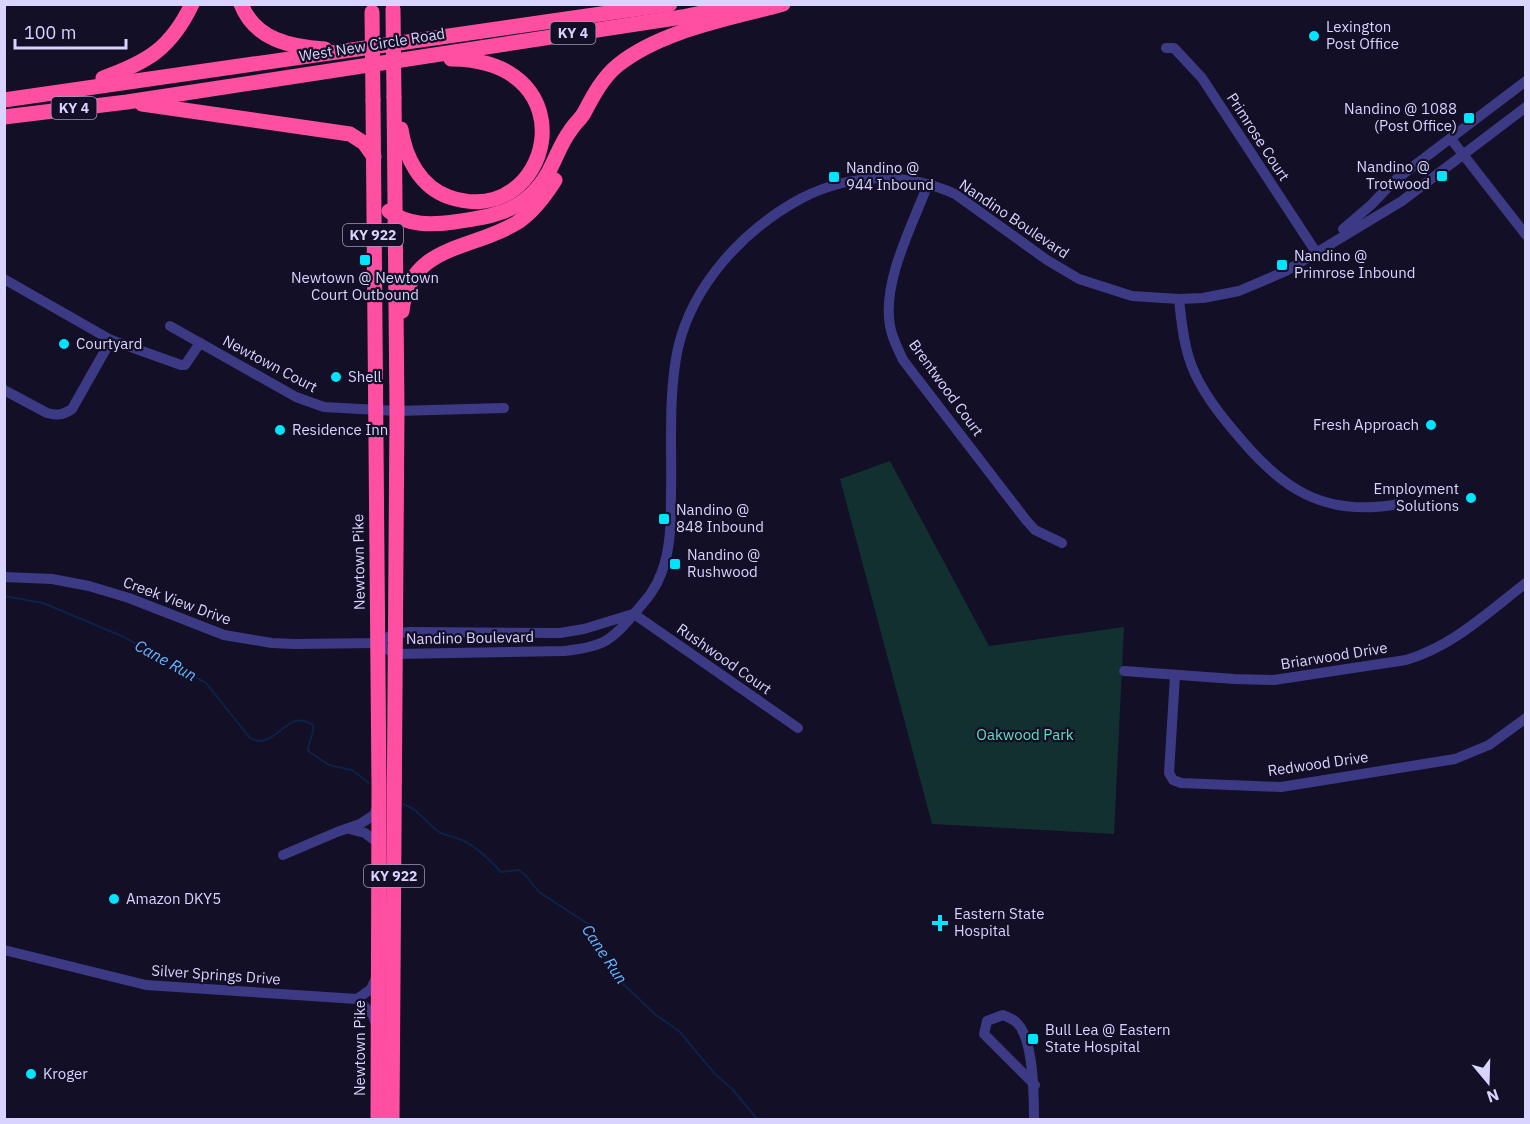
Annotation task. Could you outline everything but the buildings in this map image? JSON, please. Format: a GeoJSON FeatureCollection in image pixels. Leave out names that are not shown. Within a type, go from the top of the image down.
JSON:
{"type":"FeatureCollection","features":[{"type":"Feature","properties":{"kind":"highway"},"geometry":{"type":"LineString","coordinates":[[77,88],[123,71],[152,56],[169,41],[192,4]]}},
{"type":"Feature","properties":{"kind":"highway"},"geometry":{"type":"LineString","coordinates":[[241,4],[249,20],[258,29],[279,42],[314,48],[358,51]]}},
{"type":"Feature","properties":{"kind":"highway","name":"West New Circle Road"},"geometry":{"type":"LineString","coordinates":[[4,100],[77,88],[358,51],[670,4]]}},
{"type":"Feature","properties":{"kind":"highway","name":"West New Circle Road"},"geometry":{"type":"LineString","coordinates":[[4,117],[127,102],[682,17],[745,4]]}},
{"type":"Feature","properties":{"kind":"highway"},"geometry":{"type":"LineString","coordinates":[[373,194],[380,204],[395,216],[422,224],[439,224],[486,217],[514,208],[527,200],[538,188],[570,130],[578,123],[603,81],[616,67],[649,45],[783,4]]}},
{"type":"Feature","properties":{"kind":"highway","name":"Newtown Pike"},"geometry":{"type":"LineString","coordinates":[[372,7],[378,1119]]}},
{"type":"Feature","properties":{"kind":"highway","name":"KY 922"},"geometry":{"type":"LineString","coordinates":[[392,1119],[397,411],[393,7]]}},
{"type":"Feature","properties":{"kind":"highway"},"geometry":{"type":"LineString","coordinates":[[394,97],[402,140],[414,168],[432,188],[444,195],[455,199],[478,201],[502,195],[526,178],[540,152],[543,131],[539,110],[530,90],[514,75],[494,65],[470,59],[400,59]]}},
{"type":"Feature","properties":{"kind":"highway"},"geometry":{"type":"LineString","coordinates":[[127,102],[350,134],[364,143],[374,157]]}},
{"type":"Feature","properties":{"kind":"highway"},"geometry":{"type":"LineString","coordinates":[[396,369],[403,300],[406,288],[416,271],[429,260],[502,229],[526,216],[542,200],[555,180],[576,135],[578,123]]}},
{"type":"Feature","properties":{"kind":"highway"},"geometry":{"type":"LineString","coordinates":[[378,1035],[385,1054],[386,1073],[392,1081]]}},
{"type":"Feature","properties":{"kind":"street","name":"Primrose Court"},"geometry":{"type":"LineString","coordinates":[[1166,48],[1174,48],[1202,78],[1316,252]]}},
{"type":"Feature","properties":{"kind":"street","name":"Nandino Boulevard"},"geometry":{"type":"LineString","coordinates":[[1356,223],[1395,181],[1526,81]]}},
{"type":"Feature","properties":{"kind":"street","name":"Nandino Boulevard"},"geometry":{"type":"LineString","coordinates":[[634,614],[584,629],[560,633],[395,633],[377,643],[395,654],[580,649],[611,639],[634,614],[652,592],[661,575],[667,555],[671,529],[674,375],[679,346],[694,307],[713,274],[739,244],[776,215],[819,190],[836,184],[871,178],[909,179],[928,184],[955,194],[1047,260],[1079,279],[1132,296],[1203,298],[1248,288],[1286,272],[1356,223],[1402,201],[1526,107]]}},
{"type":"Feature","properties":{"kind":"street"},"geometry":{"type":"LineString","coordinates":[[1451,139],[1526,235]]}},
{"type":"Feature","properties":{"kind":"street","name":"Brentwood Court"},"geometry":{"type":"LineString","coordinates":[[928,184],[892,277],[888,312],[895,342],[903,360],[1012,503],[1035,530],[1062,543]]}},
{"type":"Feature","properties":{"kind":"street"},"geometry":{"type":"LineString","coordinates":[[4,279],[111,340],[181,366],[185,365],[200,343]]}},
{"type":"Feature","properties":{"kind":"street"},"geometry":{"type":"LineString","coordinates":[[1179,299],[1189,358],[1197,379],[1225,421],[1271,472],[1303,493],[1337,505],[1360,509],[1399,504]]}},
{"type":"Feature","properties":{"kind":"street","name":"Newtown Court"},"geometry":{"type":"LineString","coordinates":[[170,326],[311,404],[336,409],[397,411],[504,408]]}},
{"type":"Feature","properties":{"kind":"street"},"geometry":{"type":"LineString","coordinates":[[4,390],[47,413],[65,414],[72,409],[111,340]]}},
{"type":"Feature","properties":{"kind":"street","name":"Creek View Drive"},"geometry":{"type":"LineString","coordinates":[[4,577],[52,579],[89,586],[129,598],[224,635],[250,640],[295,645],[377,643]]}},
{"type":"Feature","properties":{"kind":"street","name":"Briarwood Drive"},"geometry":{"type":"LineString","coordinates":[[1124,671],[1175,676],[1274,680],[1406,660],[1443,646],[1526,583]]}},
{"type":"Feature","properties":{"kind":"street","name":"Rushwood Court"},"geometry":{"type":"LineString","coordinates":[[634,614],[798,728]]}},
{"type":"Feature","properties":{"kind":"street","name":"Redwood Drive"},"geometry":{"type":"LineString","coordinates":[[1175,676],[1169,772],[1173,780],[1181,783],[1281,787],[1455,759],[1489,745],[1526,718]]}},
{"type":"Feature","properties":{"kind":"street"},"geometry":{"type":"LineString","coordinates":[[284,855],[360,824],[374,815],[378,805]]}},
{"type":"Feature","properties":{"kind":"street"},"geometry":{"type":"LineString","coordinates":[[349,829],[365,833],[378,843]]}},
{"type":"Feature","properties":{"kind":"street","name":"Silver Springs Drive"},"geometry":{"type":"LineString","coordinates":[[4,950],[146,985],[357,999]]}},
{"type":"Feature","properties":{"kind":"street"},"geometry":{"type":"LineString","coordinates":[[378,971],[371,989],[357,999],[373,1015],[378,1035]]}},
{"type":"Feature","properties":{"kind":"street"},"geometry":{"type":"LineString","coordinates":[[1034,1119],[1035,1085],[1026,1042],[1017,1022],[1003,1015],[987,1021],[984,1034],[1035,1085]]}},
{"type":"Feature","properties":{"kind":"green space","name":"Oakwood Park"},"geometry":{"type":"Polygon","coordinates":[[[890,461],[989,646],[1124,627],[1114,834],[932,824],[840,479],[890,461]]]}},
{"type":"Feature","properties":{"kind":"waterway","name":"Cane Run"},"geometry":{"type":"LineString","coordinates":[[4,596],[43,603],[124,637],[206,683],[250,738],[258,741],[267,739],[298,721],[305,721],[313,725],[308,751],[329,765],[352,770],[369,783]]}},
{"type":"Feature","properties":{"kind":"waterway","name":"Cane Run"},"geometry":{"type":"LineString","coordinates":[[403,804],[409,806],[441,833],[474,847],[501,872],[519,870],[539,892],[588,924],[604,948],[607,961],[620,981],[656,1015],[679,1031],[758,1120]]}},
{"type":"Feature","properties":{"kind":"place","name":"Lexington Post Office"},"geometry":{"type":"Point","coordinates":[1314,36]}},
{"type":"Feature","properties":{"kind":"place","name":"Nandino @ 1088 (Post Office)"},"geometry":{"type":"Point","coordinates":[1469,118]}},
{"type":"Feature","properties":{"kind":"place","name":"Nandino @ Trotwood"},"geometry":{"type":"Point","coordinates":[1442,176]}},
{"type":"Feature","properties":{"kind":"place","name":"Nandino @ 944 Inbound"},"geometry":{"type":"Point","coordinates":[834,177]}},
{"type":"Feature","properties":{"kind":"place","name":"Newtown @ Newtown Court Outbound"},"geometry":{"type":"Point","coordinates":[365,260]}},
{"type":"Feature","properties":{"kind":"place","name":"Nandino @ Primrose Inbound"},"geometry":{"type":"Point","coordinates":[1282,265]}},
{"type":"Feature","properties":{"kind":"place","name":"Courtyard"},"geometry":{"type":"Point","coordinates":[64,344]}},
{"type":"Feature","properties":{"kind":"place","name":"Shell"},"geometry":{"type":"Point","coordinates":[336,377]}},
{"type":"Feature","properties":{"kind":"place","name":"Fresh Approach"},"geometry":{"type":"Point","coordinates":[1431,425]}},
{"type":"Feature","properties":{"kind":"place","name":"Residence Inn"},"geometry":{"type":"Point","coordinates":[280,430]}},
{"type":"Feature","properties":{"kind":"place","name":"Employment Solutions"},"geometry":{"type":"Point","coordinates":[1471,498]}},
{"type":"Feature","properties":{"kind":"place","name":"Nandino @ 848 Inbound"},"geometry":{"type":"Point","coordinates":[664,519]}},
{"type":"Feature","properties":{"kind":"place","name":"Nandino @ Rushwood"},"geometry":{"type":"Point","coordinates":[675,564]}},
{"type":"Feature","properties":{"kind":"place","name":"Amazon DKY5"},"geometry":{"type":"Point","coordinates":[114,899]}},
{"type":"Feature","properties":{"kind":"place","name":"Eastern State Hospital"},"geometry":{"type":"Point","coordinates":[940,923]}},
{"type":"Feature","properties":{"kind":"place","name":"Bull Lea @ Eastern State Hospital"},"geometry":{"type":"Point","coordinates":[1033,1039]}},
{"type":"Feature","properties":{"kind":"place","name":"Kroger"},"geometry":{"type":"Point","coordinates":[31,1074]}}]}
